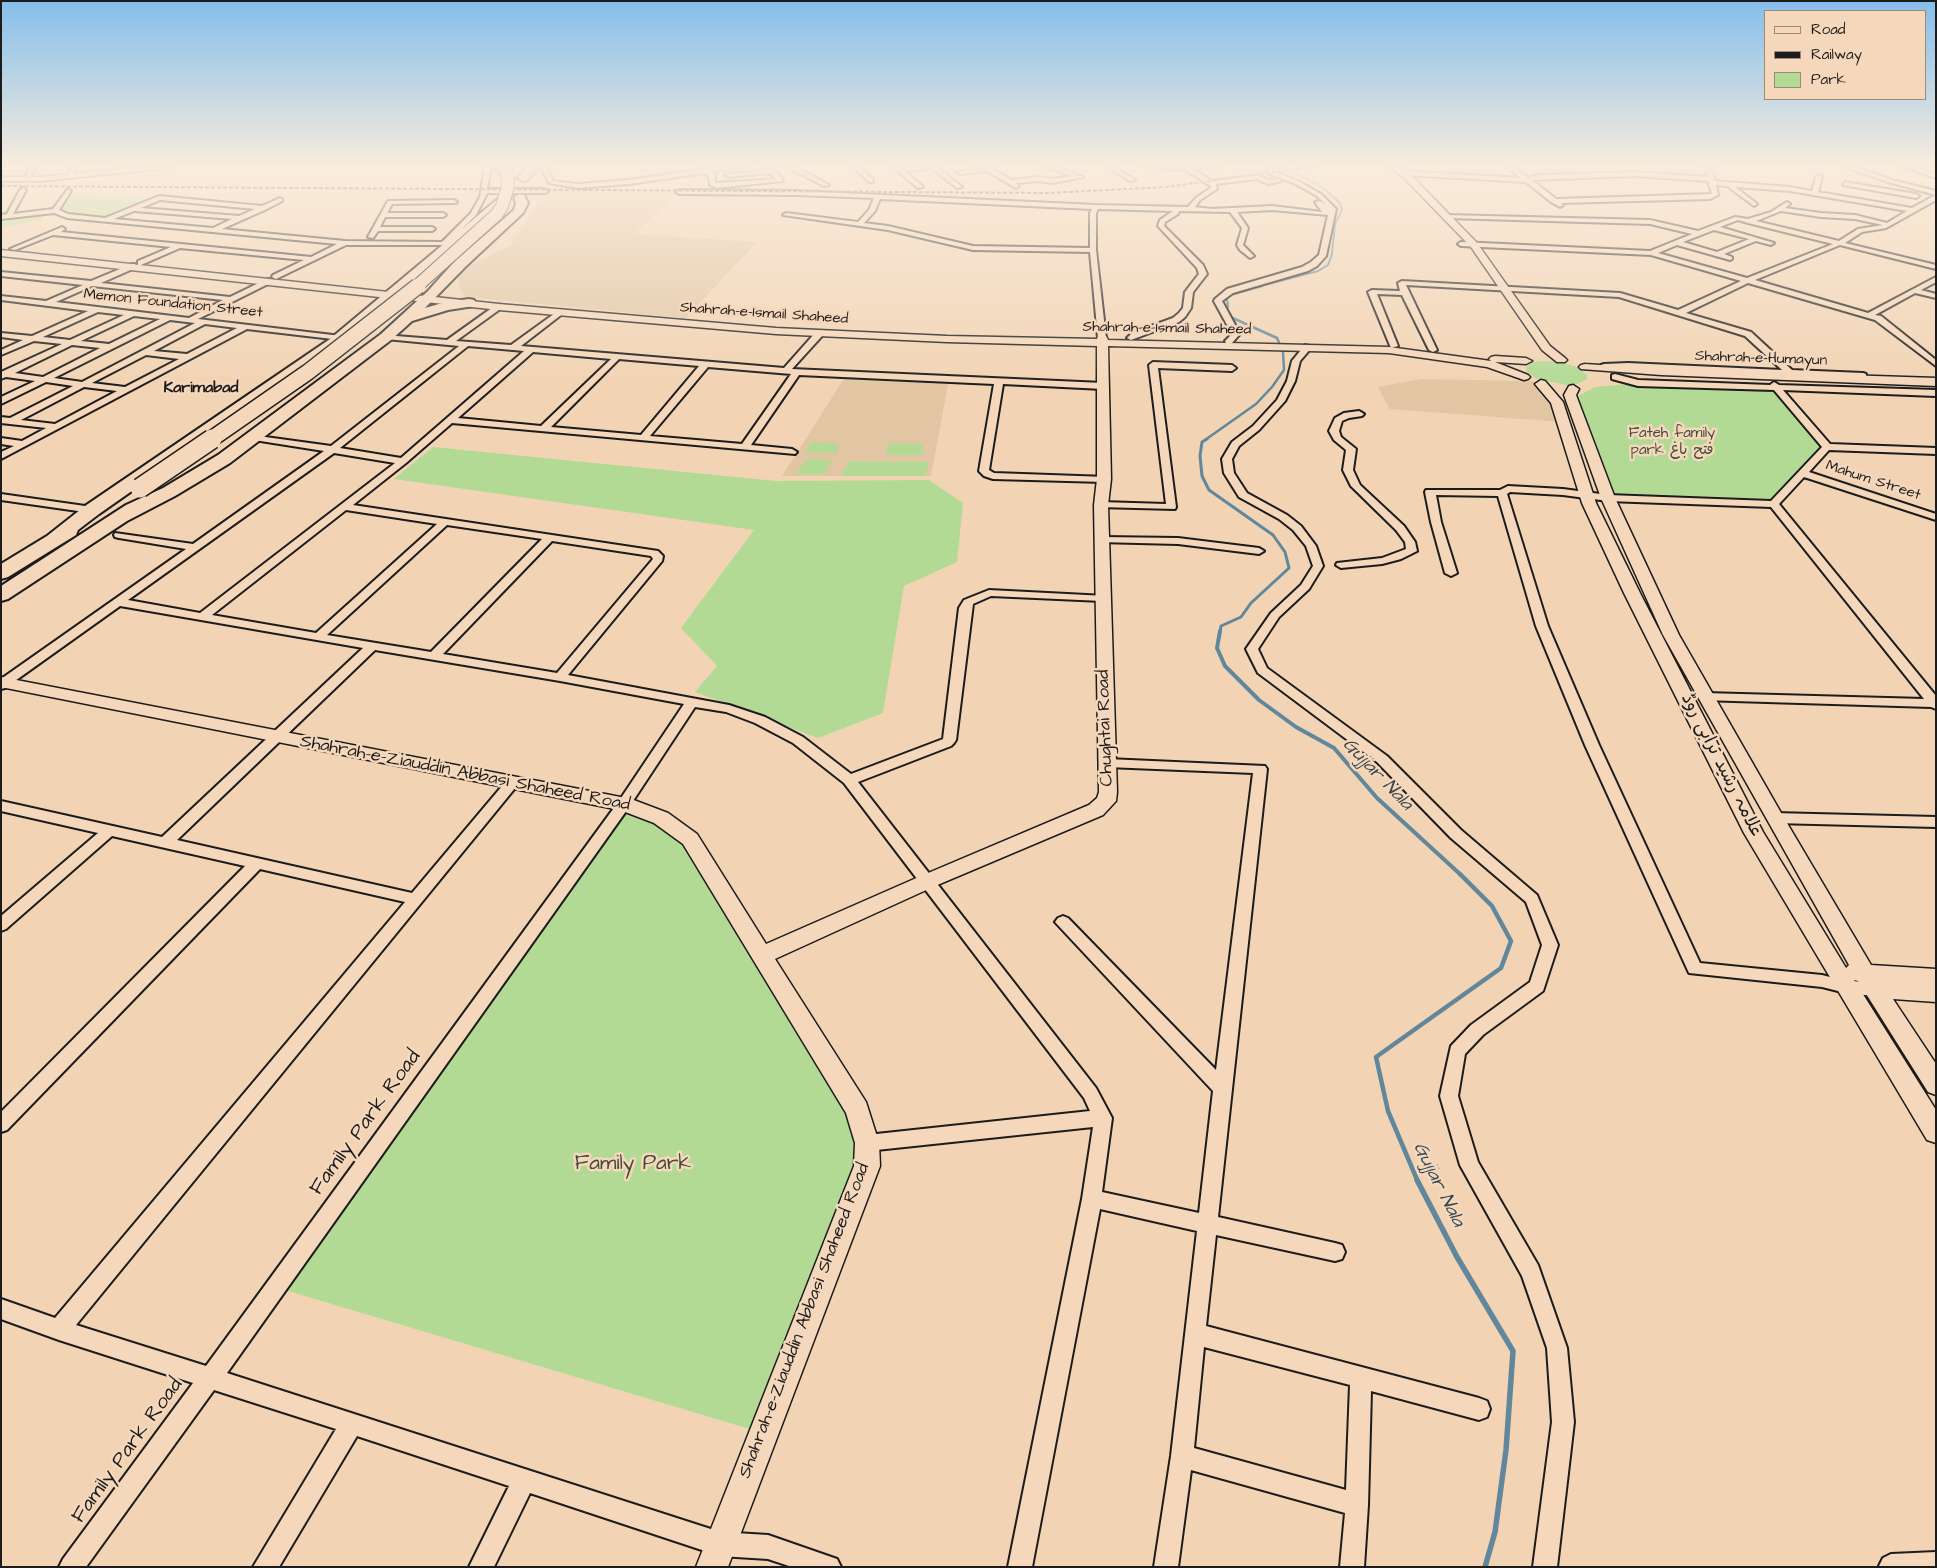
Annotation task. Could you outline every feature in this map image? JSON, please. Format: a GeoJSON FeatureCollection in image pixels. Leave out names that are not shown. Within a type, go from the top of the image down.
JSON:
{"type":"FeatureCollection","features":[{"type":"Feature","properties":{"kind":"highway"},"geometry":{"type":"LineString","coordinates":[[55,539],[92,510],[341,338],[457,239]]}},
{"type":"Feature","properties":{"kind":"highway"},"geometry":{"type":"LineString","coordinates":[[1,572],[140,488],[308,372],[418,287],[470,239]]}},
{"type":"Feature","properties":{"kind":"highway"},"geometry":{"type":"LineString","coordinates":[[115,527],[162,489],[286,401],[431,285],[481,239]]}},
{"type":"Feature","properties":{"kind":"highway"},"geometry":{"type":"LineString","coordinates":[[1,594],[115,527],[224,459],[386,337],[430,296],[460,264],[488,239]]}},
{"type":"Feature","properties":{"kind":"highway"},"geometry":{"type":"LineString","coordinates":[[401,323],[436,309],[467,300],[450,276]]}},
{"type":"Feature","properties":{"kind":"main road"},"geometry":{"type":"LineString","coordinates":[[1458,239],[1471,259]]}},
{"type":"Feature","properties":{"kind":"main road"},"geometry":{"type":"LineString","coordinates":[[1469,239],[1506,289],[1546,348],[1561,360]]}},
{"type":"Feature","properties":{"kind":"main road","name":"Shahrah-e-Ismail Shaheed"},"geometry":{"type":"LineString","coordinates":[[4,251],[467,300],[642,315],[820,328],[1101,340],[1131,338],[1229,341],[1243,344]]}},
{"type":"Feature","properties":{"kind":"main road"},"geometry":{"type":"LineString","coordinates":[[1482,274],[1494,292]]}},
{"type":"Feature","properties":{"kind":"main road","name":"Shahrah-e-Ismail Shaheed"},"geometry":{"type":"LineString","coordinates":[[467,300],[499,307],[819,334],[1394,346],[1499,360],[1532,359]]}},
{"type":"Feature","properties":{"kind":"main road","name":"Chughtai Road"},"geometry":{"type":"LineString","coordinates":[[763,955],[928,881],[1096,810],[1106,801],[1108,792],[1102,598],[1101,504],[1104,479],[1101,340]]}},
{"type":"Feature","properties":{"kind":"main road","name":"Shahrah-e-Ismail Shaheed"},"geometry":{"type":"LineString","coordinates":[[1307,345],[1389,350],[1489,364],[1541,384]]}},
{"type":"Feature","properties":{"kind":"main road"},"geometry":{"type":"LineString","coordinates":[[1524,376],[1518,368],[1520,364],[1532,359],[1561,360],[1593,371]]}},
{"type":"Feature","properties":{"kind":"main road","name":"Shahrah-e-Humayun"},"geometry":{"type":"LineString","coordinates":[[1593,371],[1616,377],[1936,389]]}},
{"type":"Feature","properties":{"kind":"main road","name":"Shahrah-e-Humayun"},"geometry":{"type":"LineString","coordinates":[[1593,371],[1771,382],[1936,381]]}},
{"type":"Feature","properties":{"kind":"main road","name":"علامہ رشید ترابی روڈ"},"geometry":{"type":"LineString","coordinates":[[1541,384],[1578,388],[1570,395],[1608,498],[1671,635],[1774,818],[1870,981],[1936,1085]]}},
{"type":"Feature","properties":{"kind":"main road","name":"علامہ رشید ترابی روڈ"},"geometry":{"type":"LineString","coordinates":[[1541,384],[1557,402],[1587,496],[1632,593],[1754,833],[1841,979],[1936,1132]]}},
{"type":"Feature","properties":{"kind":"main road","name":"Shahrah-e-Ziauddin Abbasi Shaheed Road"},"geometry":{"type":"LineString","coordinates":[[3,683],[624,804],[661,818],[690,839],[857,1110],[867,1142],[867,1166],[712,1567]]}},
{"type":"Feature","properties":{"kind":"main road"},"geometry":{"type":"LineString","coordinates":[[1870,981],[1936,978]]}},
{"type":"Feature","properties":{"kind":"main road"},"geometry":{"type":"LineString","coordinates":[[1841,979],[1870,981],[1936,993]]}},
{"type":"Feature","properties":{"kind":"street"},"geometry":{"type":"LineString","coordinates":[[4,251],[37,239]]}},
{"type":"Feature","properties":{"kind":"street"},"geometry":{"type":"LineString","coordinates":[[113,239],[312,259]]}},
{"type":"Feature","properties":{"kind":"street"},"geometry":{"type":"LineString","coordinates":[[47,303],[194,239]]}},
{"type":"Feature","properties":{"kind":"street"},"geometry":{"type":"LineString","coordinates":[[303,239],[346,243],[444,244],[450,239]]}},
{"type":"Feature","properties":{"kind":"street"},"geometry":{"type":"LineString","coordinates":[[935,239],[973,248],[1093,250]]}},
{"type":"Feature","properties":{"kind":"street"},"geometry":{"type":"LineString","coordinates":[[1093,239],[1101,340]]}},
{"type":"Feature","properties":{"kind":"street"},"geometry":{"type":"LineString","coordinates":[[1131,338],[1176,320],[1182,315],[1187,308],[1188,292],[1203,274],[1200,267],[1174,239]]}},
{"type":"Feature","properties":{"kind":"street"},"geometry":{"type":"LineString","coordinates":[[1242,239],[1240,245],[1250,256]]}},
{"type":"Feature","properties":{"kind":"street"},"geometry":{"type":"LineString","coordinates":[[1229,341],[1236,334],[1218,301],[1230,291],[1305,269],[1314,264],[1322,256],[1326,239]]}},
{"type":"Feature","properties":{"kind":"street"},"geometry":{"type":"LineString","coordinates":[[1651,253],[1687,239]]}},
{"type":"Feature","properties":{"kind":"street"},"geometry":{"type":"LineString","coordinates":[[1718,254],[1755,239]]}},
{"type":"Feature","properties":{"kind":"street"},"geometry":{"type":"LineString","coordinates":[[1756,239],[1771,243]]}},
{"type":"Feature","properties":{"kind":"street"},"geometry":{"type":"LineString","coordinates":[[1823,239],[1936,267]]}},
{"type":"Feature","properties":{"kind":"street"},"geometry":{"type":"LineString","coordinates":[[1689,315],[1757,284],[1845,239]]}},
{"type":"Feature","properties":{"kind":"street"},"geometry":{"type":"LineString","coordinates":[[192,319],[346,243]]}},
{"type":"Feature","properties":{"kind":"street"},"geometry":{"type":"LineString","coordinates":[[1677,243],[1730,258]]}},
{"type":"Feature","properties":{"kind":"street"},"geometry":{"type":"LineString","coordinates":[[1679,312],[1747,281],[1839,243]]}},
{"type":"Feature","properties":{"kind":"street"},"geometry":{"type":"LineString","coordinates":[[1461,244],[1651,253],[1870,316],[1883,322],[1936,364]]}},
{"type":"Feature","properties":{"kind":"street"},"geometry":{"type":"LineString","coordinates":[[1,274],[232,299]]}},
{"type":"Feature","properties":{"kind":"street"},"geometry":{"type":"LineString","coordinates":[[1870,316],[1876,310],[1936,279]]}},
{"type":"Feature","properties":{"kind":"street"},"geometry":{"type":"LineString","coordinates":[[1433,350],[1404,293],[1402,283],[1494,292],[1506,289],[1612,293],[1632,297],[1748,334],[1789,372]]}},
{"type":"Feature","properties":{"kind":"street"},"geometry":{"type":"LineString","coordinates":[[1914,290],[1936,296]]}},
{"type":"Feature","properties":{"kind":"street"},"geometry":{"type":"LineString","coordinates":[[1394,346],[1372,292],[1404,293]]}},
{"type":"Feature","properties":{"kind":"street","name":"Memon Foundation Street"},"geometry":{"type":"LineString","coordinates":[[1,298],[341,338]]}},
{"type":"Feature","properties":{"kind":"street"},"geometry":{"type":"LineString","coordinates":[[1,306],[14,300]]}},
{"type":"Feature","properties":{"kind":"street"},"geometry":{"type":"LineString","coordinates":[[448,342],[499,307]]}},
{"type":"Feature","properties":{"kind":"street"},"geometry":{"type":"LineString","coordinates":[[1,354],[97,309]]}},
{"type":"Feature","properties":{"kind":"street"},"geometry":{"type":"LineString","coordinates":[[513,348],[558,312]]}},
{"type":"Feature","properties":{"kind":"street"},"geometry":{"type":"LineString","coordinates":[[3,375],[134,313]]}},
{"type":"Feature","properties":{"kind":"street"},"geometry":{"type":"LineString","coordinates":[[1,401],[170,317]]}},
{"type":"Feature","properties":{"kind":"street"},"geometry":{"type":"LineString","coordinates":[[12,421],[205,321]]}},
{"type":"Feature","properties":{"kind":"street"},"geometry":{"type":"LineString","coordinates":[[1,456],[248,326]]}},
{"type":"Feature","properties":{"kind":"street"},"geometry":{"type":"LineString","coordinates":[[786,371],[819,334]]}},
{"type":"Feature","properties":{"kind":"street"},"geometry":{"type":"LineString","coordinates":[[1,335],[188,357]]}},
{"type":"Feature","properties":{"kind":"street"},"geometry":{"type":"LineString","coordinates":[[386,337],[797,372],[1103,386]]}},
{"type":"Feature","properties":{"kind":"street"},"geometry":{"type":"LineString","coordinates":[[3,683],[332,450],[466,344]]}},
{"type":"Feature","properties":{"kind":"street"},"geometry":{"type":"LineString","coordinates":[[1307,345],[1296,361],[1291,381],[1281,402],[1256,428],[1235,444],[1227,459],[1229,473],[1243,495],[1283,517],[1297,528],[1311,546],[1318,566],[1305,586],[1275,615],[1252,649],[1262,670],[1382,759],[1456,834],[1532,899],[1550,945],[1537,986],[1477,1030],[1457,1051],[1449,1096],[1468,1164],[1531,1272],[1558,1348],[1563,1422],[1546,1567]]}},
{"type":"Feature","properties":{"kind":"street"},"geometry":{"type":"LineString","coordinates":[[203,616],[403,461],[531,349]]}},
{"type":"Feature","properties":{"kind":"street"},"geometry":{"type":"LineString","coordinates":[[543,429],[617,357]]}},
{"type":"Feature","properties":{"kind":"street"},"geometry":{"type":"LineString","coordinates":[[643,438],[705,364]]}},
{"type":"Feature","properties":{"kind":"street"},"geometry":{"type":"LineString","coordinates":[[1101,504],[1171,507],[1153,365],[1232,368]]}},
{"type":"Feature","properties":{"kind":"street"},"geometry":{"type":"LineString","coordinates":[[1593,371],[1628,366],[1789,372],[1936,381]]}},
{"type":"Feature","properties":{"kind":"street"},"geometry":{"type":"LineString","coordinates":[[745,448],[797,372]]}},
{"type":"Feature","properties":{"kind":"street"},"geometry":{"type":"LineString","coordinates":[[3,375],[126,390]]}},
{"type":"Feature","properties":{"kind":"street"},"geometry":{"type":"LineString","coordinates":[[1000,382],[984,471],[987,474],[1104,479]]}},
{"type":"Feature","properties":{"kind":"street"},"geometry":{"type":"LineString","coordinates":[[1771,382],[1936,393]]}},
{"type":"Feature","properties":{"kind":"street"},"geometry":{"type":"LineString","coordinates":[[1771,382],[1827,447],[1936,451]]}},
{"type":"Feature","properties":{"kind":"street"},"geometry":{"type":"LineString","coordinates":[[1341,565],[1390,559],[1412,551],[1410,542],[1400,528],[1356,486],[1348,470],[1351,449],[1337,438],[1334,431],[1338,420],[1347,415],[1359,414]]}},
{"type":"Feature","properties":{"kind":"street"},"geometry":{"type":"LineString","coordinates":[[1,420],[56,427]]}},
{"type":"Feature","properties":{"kind":"street"},"geometry":{"type":"LineString","coordinates":[[450,420],[792,452]]}},
{"type":"Feature","properties":{"kind":"street"},"geometry":{"type":"LineString","coordinates":[[254,437],[403,461]]}},
{"type":"Feature","properties":{"kind":"street"},"geometry":{"type":"LineString","coordinates":[[1,441],[23,444]]}},
{"type":"Feature","properties":{"kind":"street"},"geometry":{"type":"LineString","coordinates":[[1774,504],[1827,447]]}},
{"type":"Feature","properties":{"kind":"street","name":"Mahum Street"},"geometry":{"type":"LineString","coordinates":[[1802,473],[1936,517]]}},
{"type":"Feature","properties":{"kind":"street"},"geometry":{"type":"LineString","coordinates":[[1451,574],[1436,522],[1430,492],[1502,493],[1508,490],[1563,492],[1608,498],[1774,504],[1934,704]]}},
{"type":"Feature","properties":{"kind":"street"},"geometry":{"type":"LineString","coordinates":[[1502,493],[1542,626],[1592,745],[1695,969],[1822,981],[1841,979]]}},
{"type":"Feature","properties":{"kind":"street"},"geometry":{"type":"LineString","coordinates":[[1,497],[92,510]]}},
{"type":"Feature","properties":{"kind":"street"},"geometry":{"type":"LineString","coordinates":[[345,507],[654,553],[658,556],[658,559],[560,677]]}},
{"type":"Feature","properties":{"kind":"street"},"geometry":{"type":"LineString","coordinates":[[319,636],[445,522]]}},
{"type":"Feature","properties":{"kind":"street"},"geometry":{"type":"LineString","coordinates":[[115,527],[195,548]]}},
{"type":"Feature","properties":{"kind":"street"},"geometry":{"type":"LineString","coordinates":[[434,656],[550,537]]}},
{"type":"Feature","properties":{"kind":"street"},"geometry":{"type":"LineString","coordinates":[[1102,540],[1178,541],[1259,551]]}},
{"type":"Feature","properties":{"kind":"street"},"geometry":{"type":"LineString","coordinates":[[849,780],[946,743],[949,740],[965,608],[968,602],[988,593],[1102,598]]}},
{"type":"Feature","properties":{"kind":"street"},"geometry":{"type":"LineString","coordinates":[[118,602],[560,677],[729,709],[760,720],[798,740],[849,780],[1090,1093],[1104,1118],[1092,1199],[1020,1567]]}},
{"type":"Feature","properties":{"kind":"street"},"geometry":{"type":"LineString","coordinates":[[165,843],[372,646]]}},
{"type":"Feature","properties":{"kind":"street"},"geometry":{"type":"LineString","coordinates":[[1705,697],[1934,704]]}},
{"type":"Feature","properties":{"kind":"street","name":"Family Park Road"},"geometry":{"type":"LineString","coordinates":[[71,1567],[210,1378],[624,804],[692,702]]}},
{"type":"Feature","properties":{"kind":"street"},"geometry":{"type":"LineString","coordinates":[[1107,763],[1260,769],[1222,1089],[1182,1456],[1166,1567]]}},
{"type":"Feature","properties":{"kind":"street"},"geometry":{"type":"LineString","coordinates":[[59,1330],[513,782]]}},
{"type":"Feature","properties":{"kind":"street"},"geometry":{"type":"LineString","coordinates":[[1,806],[415,899]]}},
{"type":"Feature","properties":{"kind":"street"},"geometry":{"type":"LineString","coordinates":[[1774,818],[1936,822]]}},
{"type":"Feature","properties":{"kind":"street"},"geometry":{"type":"LineString","coordinates":[[1,925],[110,830]]}},
{"type":"Feature","properties":{"kind":"street"},"geometry":{"type":"LineString","coordinates":[[1,1124],[257,863]]}},
{"type":"Feature","properties":{"kind":"street"},"geometry":{"type":"LineString","coordinates":[[1063,922],[1222,1089]]}},
{"type":"Feature","properties":{"kind":"street"},"geometry":{"type":"LineString","coordinates":[[867,1142],[1104,1118]]}},
{"type":"Feature","properties":{"kind":"street"},"geometry":{"type":"LineString","coordinates":[[1092,1199],[1208,1226],[1335,1252]]}},
{"type":"Feature","properties":{"kind":"street"},"geometry":{"type":"LineString","coordinates":[[1,1309],[59,1330],[352,1423],[720,1544],[768,1547],[829,1567]]}},
{"type":"Feature","properties":{"kind":"street"},"geometry":{"type":"LineString","coordinates":[[1196,1334],[1478,1409]]}},
{"type":"Feature","properties":{"kind":"street"},"geometry":{"type":"LineString","coordinates":[[1352,1567],[1357,1505],[1361,1378]]}},
{"type":"Feature","properties":{"kind":"street"},"geometry":{"type":"LineString","coordinates":[[265,1567],[352,1423]]}},
{"type":"Feature","properties":{"kind":"street"},"geometry":{"type":"LineString","coordinates":[[1182,1456],[1357,1505]]}},
{"type":"Feature","properties":{"kind":"street"},"geometry":{"type":"LineString","coordinates":[[481,1567],[524,1480]]}},
{"type":"Feature","properties":{"kind":"street"},"geometry":{"type":"LineString","coordinates":[[1892,1566],[1936,1564]]}},
{"type":"Feature","properties":{"kind":"shaded area"},"geometry":{"type":"Polygon","coordinates":[[[515,239],[714,239],[757,242],[686,318],[465,297],[459,287],[458,274],[467,267],[511,245],[515,239]]]}},
{"type":"Feature","properties":{"kind":"shaded area"},"geometry":{"type":"Polygon","coordinates":[[[847,374],[949,379],[931,476],[782,476],[847,374]]]}},
{"type":"Feature","properties":{"kind":"shaded area"},"geometry":{"type":"Polygon","coordinates":[[[1421,379],[1531,381],[1541,384],[1563,422],[1390,409],[1378,387],[1421,379]]]}},
{"type":"Feature","properties":{"kind":"green space"},"geometry":{"type":"Polygon","coordinates":[[[1534,362],[1560,362],[1577,367],[1587,375],[1587,379],[1577,384],[1567,385],[1537,379],[1526,371],[1526,367],[1534,362]]]}},
{"type":"Feature","properties":{"kind":"green space","name":"Fateh family park فتح باغ"},"geometry":{"type":"Polygon","coordinates":[[[1638,383],[1777,389],[1827,447],[1770,504],[1608,498],[1574,398],[1595,387],[1638,383]]]}},
{"type":"Feature","properties":{"kind":"green space"},"geometry":{"type":"Polygon","coordinates":[[[811,442],[839,444],[837,453],[805,453],[811,442]]]}},
{"type":"Feature","properties":{"kind":"green space"},"geometry":{"type":"Polygon","coordinates":[[[889,443],[922,444],[924,455],[886,455],[889,443]]]}},
{"type":"Feature","properties":{"kind":"green space"},"geometry":{"type":"Polygon","coordinates":[[[433,447],[776,481],[929,480],[963,503],[957,562],[904,586],[883,713],[818,738],[695,692],[717,666],[681,628],[754,530],[394,479],[433,447]]]}},
{"type":"Feature","properties":{"kind":"green space"},"geometry":{"type":"Polygon","coordinates":[[[807,459],[832,460],[825,474],[795,474],[807,459]]]}},
{"type":"Feature","properties":{"kind":"green space"},"geometry":{"type":"Polygon","coordinates":[[[849,461],[929,462],[925,476],[841,476],[849,461]]]}},
{"type":"Feature","properties":{"kind":"green space","name":"Family Park"},"geometry":{"type":"Polygon","coordinates":[[[624,804],[690,839],[867,1143],[763,1433],[275,1287],[624,804]]]}},
{"type":"Feature","properties":{"kind":"waterway","name":"Gujjar Nala"},"geometry":{"type":"LineString","coordinates":[[1257,287],[1318,271],[1328,265],[1332,254],[1333,239]]}},
{"type":"Feature","properties":{"kind":"waterway","name":"Gujjar Nala"},"geometry":{"type":"LineString","coordinates":[[1205,440],[1256,404],[1272,387],[1284,370],[1283,352],[1277,338],[1226,315],[1228,305],[1226,296],[1262,286]]}},
{"type":"Feature","properties":{"kind":"waterway","name":"Gujjar Nala"},"geometry":{"type":"LineString","coordinates":[[1207,439],[1202,442],[1200,456],[1202,476],[1209,490],[1273,535],[1285,552],[1289,568],[1251,603],[1241,617],[1221,626],[1220,632]]}},
{"type":"Feature","properties":{"kind":"waterway","name":"Gujjar Nala"},"geometry":{"type":"LineString","coordinates":[[1220,631],[1217,648],[1225,666],[1259,700],[1296,727],[1334,748],[1377,798],[1461,875]]}},
{"type":"Feature","properties":{"kind":"waterway","name":"Gujjar Nala"},"geometry":{"type":"LineString","coordinates":[[1418,1182],[1388,1111],[1376,1057],[1501,968],[1511,941],[1492,906],[1461,875]]}},
{"type":"Feature","properties":{"kind":"waterway","name":"Gujjar Nala"},"geometry":{"type":"LineString","coordinates":[[1418,1182],[1457,1257],[1513,1351],[1506,1450],[1495,1532],[1485,1567]]}},
{"type":"Feature","properties":{"kind":"district","name":"Karimabad"},"geometry":{"type":"Point","coordinates":[201,389]}}]}
